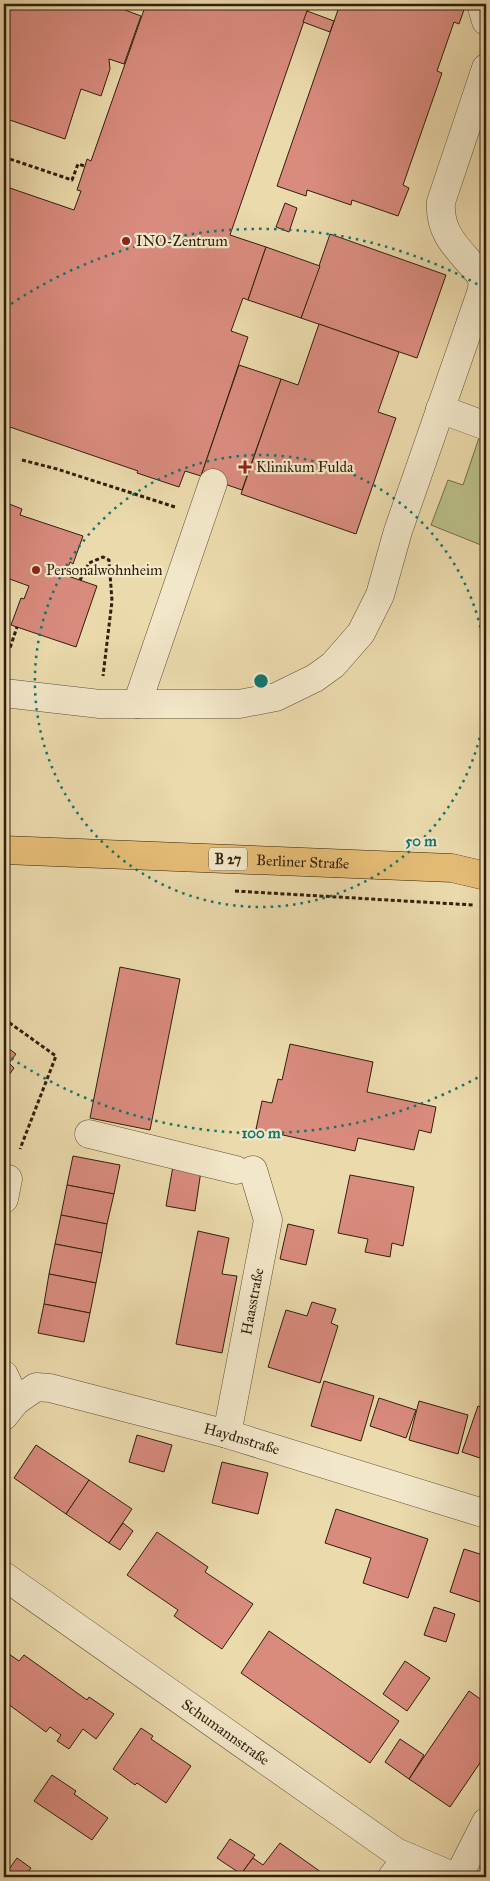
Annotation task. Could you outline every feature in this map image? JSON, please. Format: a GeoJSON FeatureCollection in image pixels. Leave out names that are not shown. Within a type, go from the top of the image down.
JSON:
{"type":"FeatureCollection","features":[{"type":"Feature","properties":{"kind":"highway","name":"Berliner Straße"},"geometry":{"type":"LineString","coordinates":[[4,850],[452,868],[486,876]]}},
{"type":"Feature","properties":{"kind":"highway","name":"Berliner Straße"},"geometry":{"type":"LineString","coordinates":[[452,868],[486,859]]}},
{"type":"Feature","properties":{"kind":"street"},"geometry":{"type":"LineString","coordinates":[[481,4],[486,21]]}},
{"type":"Feature","properties":{"kind":"street"},"geometry":{"type":"LineString","coordinates":[[4,693],[100,704],[239,704],[276,697],[315,678],[332,665],[361,633],[380,595],[398,531],[482,290],[482,280],[479,273],[451,242],[446,233],[440,212],[441,202],[486,68]]}},
{"type":"Feature","properties":{"kind":"street"},"geometry":{"type":"LineString","coordinates":[[440,409],[486,426]]}},
{"type":"Feature","properties":{"kind":"street"},"geometry":{"type":"LineString","coordinates":[[137,704],[213,483]]}},
{"type":"Feature","properties":{"kind":"street","name":"Haasstraße"},"geometry":{"type":"LineString","coordinates":[[89,1134],[244,1170],[268,1220],[227,1434]]}},
{"type":"Feature","properties":{"kind":"street"},"geometry":{"type":"LineString","coordinates":[[4,1375],[10,1408]]}},
{"type":"Feature","properties":{"kind":"street","name":"Haydnstraße"},"geometry":{"type":"LineString","coordinates":[[10,1408],[36,1388],[50,1388],[227,1434],[486,1514]]}},
{"type":"Feature","properties":{"kind":"street","name":"Schumannstraße"},"geometry":{"type":"LineString","coordinates":[[4,1576],[396,1852],[400,1867],[457,1877]]}},
{"type":"Feature","properties":{"kind":"street"},"geometry":{"type":"LineString","coordinates":[[457,1877],[486,1822]]}},
{"type":"Feature","properties":{"kind":"path"},"geometry":{"type":"LineString","coordinates":[[4,157],[72,180],[78,164],[85,166]]}},
{"type":"Feature","properties":{"kind":"path"},"geometry":{"type":"LineString","coordinates":[[22,460],[57,469],[202,516]]}},
{"type":"Feature","properties":{"kind":"path"},"geometry":{"type":"LineString","coordinates":[[80,580],[89,563],[103,558],[109,560],[112,601],[100,704]]}},
{"type":"Feature","properties":{"kind":"path"},"geometry":{"type":"LineString","coordinates":[[4,659],[17,627]]}},
{"type":"Feature","properties":{"kind":"path"},"geometry":{"type":"LineString","coordinates":[[230,891],[476,905]]}},
{"type":"Feature","properties":{"kind":"path"},"geometry":{"type":"LineString","coordinates":[[4,1019],[56,1056],[20,1149]]}},
{"type":"Feature","properties":{"kind":"green space"},"geometry":{"type":"Polygon","coordinates":[[[481,432],[486,434],[486,547],[431,525],[448,480],[463,485],[481,432]]]}},
{"type":"Feature","properties":{"kind":"building"},"geometry":{"type":"Polygon","coordinates":[[[4,4],[127,4],[125,10],[141,16],[124,64],[109,59],[110,69],[101,96],[81,89],[65,139],[4,118],[4,4]]]}},
{"type":"Feature","properties":{"kind":"building","name":"INO-Zentrum"},"geometry":{"type":"Polygon","coordinates":[[[146,4],[310,4],[230,235],[266,247],[248,300],[243,298],[231,331],[248,337],[201,476],[185,471],[179,487],[4,425],[4,186],[74,210],[81,191],[77,190],[87,159],[91,161],[146,4]]]}},
{"type":"Feature","properties":{"kind":"building"},"geometry":{"type":"Polygon","coordinates":[[[340,4],[466,4],[459,24],[454,22],[437,71],[442,73],[403,185],[409,188],[398,216],[352,200],[351,205],[307,190],[306,196],[277,186],[340,4]]]}},
{"type":"Feature","properties":{"kind":"building"},"geometry":{"type":"Polygon","coordinates":[[[307,11],[334,21],[330,32],[303,22],[307,11]]]}},
{"type":"Feature","properties":{"kind":"building"},"geometry":{"type":"Polygon","coordinates":[[[285,203],[297,208],[289,232],[276,227],[285,203]]]}},
{"type":"Feature","properties":{"kind":"building"},"geometry":{"type":"Polygon","coordinates":[[[330,234],[446,275],[417,358],[301,318],[330,234]]]}},
{"type":"Feature","properties":{"kind":"building"},"geometry":{"type":"Polygon","coordinates":[[[266,247],[320,266],[301,318],[248,300],[266,247]]]}},
{"type":"Feature","properties":{"kind":"building"},"geometry":{"type":"Polygon","coordinates":[[[319,324],[399,352],[378,412],[396,418],[356,534],[241,494],[281,379],[298,385],[319,324]]]}},
{"type":"Feature","properties":{"kind":"building"},"geometry":{"type":"Polygon","coordinates":[[[239,365],[281,379],[242,490],[201,476],[239,365]]]}},
{"type":"Feature","properties":{"kind":"building","name":"Personalwohnheim"},"geometry":{"type":"Polygon","coordinates":[[[4,502],[22,509],[20,515],[83,536],[73,564],[70,562],[65,575],[97,586],[76,647],[11,625],[21,598],[24,599],[29,586],[4,577],[4,502]]]}},
{"type":"Feature","properties":{"kind":"building"},"geometry":{"type":"Polygon","coordinates":[[[120,967],[180,979],[150,1130],[90,1118],[120,967]]]}},
{"type":"Feature","properties":{"kind":"building"},"geometry":{"type":"Polygon","coordinates":[[[290,1044],[373,1062],[367,1092],[436,1107],[431,1133],[419,1130],[414,1150],[358,1138],[355,1151],[256,1129],[262,1101],[272,1103],[278,1079],[282,1080],[290,1044]]]}},
{"type":"Feature","properties":{"kind":"building"},"geometry":{"type":"Polygon","coordinates":[[[4,1045],[16,1054],[9,1063],[14,1068],[7,1078],[4,1076],[4,1045]]]}},
{"type":"Feature","properties":{"kind":"building"},"geometry":{"type":"Polygon","coordinates":[[[73,1156],[120,1165],[114,1194],[67,1185],[73,1156]]]}},
{"type":"Feature","properties":{"kind":"building"},"geometry":{"type":"Polygon","coordinates":[[[173,1166],[201,1171],[195,1211],[166,1206],[173,1166]]]}},
{"type":"Feature","properties":{"kind":"building"},"geometry":{"type":"Polygon","coordinates":[[[350,1175],[414,1187],[403,1246],[392,1243],[390,1257],[365,1252],[368,1239],[338,1233],[350,1175]]]}},
{"type":"Feature","properties":{"kind":"building"},"geometry":{"type":"Polygon","coordinates":[[[67,1185],[114,1194],[107,1224],[61,1215],[67,1185]]]}},
{"type":"Feature","properties":{"kind":"building"},"geometry":{"type":"Polygon","coordinates":[[[61,1215],[107,1224],[102,1253],[55,1244],[61,1215]]]}},
{"type":"Feature","properties":{"kind":"building"},"geometry":{"type":"Polygon","coordinates":[[[288,1224],[314,1230],[306,1265],[280,1259],[288,1224]]]}},
{"type":"Feature","properties":{"kind":"building"},"geometry":{"type":"Polygon","coordinates":[[[198,1231],[229,1238],[222,1274],[237,1276],[222,1353],[176,1344],[198,1231]]]}},
{"type":"Feature","properties":{"kind":"building"},"geometry":{"type":"Polygon","coordinates":[[[55,1244],[102,1253],[96,1283],[49,1274],[55,1244]]]}},
{"type":"Feature","properties":{"kind":"building"},"geometry":{"type":"Polygon","coordinates":[[[49,1274],[96,1283],[90,1313],[44,1304],[49,1274]]]}},
{"type":"Feature","properties":{"kind":"building"},"geometry":{"type":"Polygon","coordinates":[[[312,1302],[336,1309],[331,1323],[338,1326],[320,1383],[268,1367],[286,1310],[307,1316],[312,1302]]]}},
{"type":"Feature","properties":{"kind":"building"},"geometry":{"type":"Polygon","coordinates":[[[44,1304],[90,1313],[84,1342],[38,1333],[44,1304]]]}},
{"type":"Feature","properties":{"kind":"building"},"geometry":{"type":"Polygon","coordinates":[[[324,1381],[374,1396],[361,1441],[311,1426],[324,1381]]]}},
{"type":"Feature","properties":{"kind":"building"},"geometry":{"type":"Polygon","coordinates":[[[379,1398],[416,1410],[406,1438],[370,1426],[379,1398]]]}},
{"type":"Feature","properties":{"kind":"building"},"geometry":{"type":"Polygon","coordinates":[[[419,1401],[468,1415],[458,1454],[409,1440],[419,1401]]]}},
{"type":"Feature","properties":{"kind":"building"},"geometry":{"type":"Polygon","coordinates":[[[478,1406],[486,1409],[486,1460],[462,1452],[478,1406]]]}},
{"type":"Feature","properties":{"kind":"building"},"geometry":{"type":"Polygon","coordinates":[[[137,1435],[172,1445],[164,1472],[129,1462],[137,1435]]]}},
{"type":"Feature","properties":{"kind":"building"},"geometry":{"type":"Polygon","coordinates":[[[36,1445],[89,1480],[66,1514],[14,1478],[36,1445]]]}},
{"type":"Feature","properties":{"kind":"building"},"geometry":{"type":"Polygon","coordinates":[[[222,1462],[268,1473],[258,1514],[212,1503],[222,1462]]]}},
{"type":"Feature","properties":{"kind":"building"},"geometry":{"type":"Polygon","coordinates":[[[89,1480],[132,1509],[109,1543],[66,1514],[89,1480]]]}},
{"type":"Feature","properties":{"kind":"building"},"geometry":{"type":"Polygon","coordinates":[[[336,1509],[428,1539],[408,1598],[363,1583],[371,1558],[325,1543],[336,1509]]]}},
{"type":"Feature","properties":{"kind":"building"},"geometry":{"type":"Polygon","coordinates":[[[123,1523],[133,1531],[120,1550],[109,1543],[123,1523]]]}},
{"type":"Feature","properties":{"kind":"building"},"geometry":{"type":"Polygon","coordinates":[[[157,1532],[208,1567],[205,1572],[253,1604],[222,1649],[174,1616],[178,1610],[127,1575],[157,1532]]]}},
{"type":"Feature","properties":{"kind":"building"},"geometry":{"type":"Polygon","coordinates":[[[464,1549],[486,1556],[486,1604],[450,1592],[464,1549]]]}},
{"type":"Feature","properties":{"kind":"building"},"geometry":{"type":"Polygon","coordinates":[[[434,1607],[455,1614],[446,1642],[424,1635],[434,1607]]]}},
{"type":"Feature","properties":{"kind":"building"},"geometry":{"type":"Polygon","coordinates":[[[269,1631],[399,1721],[370,1763],[241,1673],[269,1631]]]}},
{"type":"Feature","properties":{"kind":"building"},"geometry":{"type":"Polygon","coordinates":[[[6,1652],[19,1661],[24,1655],[87,1700],[89,1697],[114,1714],[96,1739],[83,1729],[69,1749],[57,1741],[61,1735],[50,1727],[46,1732],[4,1701],[4,1654],[6,1652]]]}},
{"type":"Feature","properties":{"kind":"building"},"geometry":{"type":"Polygon","coordinates":[[[405,1661],[430,1678],[407,1711],[383,1694],[405,1661]]]}},
{"type":"Feature","properties":{"kind":"building"},"geometry":{"type":"Polygon","coordinates":[[[469,1691],[486,1703],[486,1754],[450,1807],[409,1779],[469,1691]]]}},
{"type":"Feature","properties":{"kind":"building"},"geometry":{"type":"Polygon","coordinates":[[[141,1728],[153,1736],[151,1739],[191,1766],[166,1803],[137,1783],[135,1785],[113,1769],[141,1728]]]}},
{"type":"Feature","properties":{"kind":"building"},"geometry":{"type":"Polygon","coordinates":[[[400,1739],[424,1755],[409,1779],[385,1762],[400,1739]]]}},
{"type":"Feature","properties":{"kind":"building"},"geometry":{"type":"Polygon","coordinates":[[[52,1775],[76,1791],[74,1794],[108,1818],[92,1840],[34,1801],[52,1775]]]}},
{"type":"Feature","properties":{"kind":"building"},"geometry":{"type":"Polygon","coordinates":[[[230,1839],[255,1855],[241,1874],[217,1858],[230,1839]]]}},
{"type":"Feature","properties":{"kind":"building"},"geometry":{"type":"Polygon","coordinates":[[[280,1843],[328,1877],[246,1877],[241,1874],[253,1858],[263,1865],[280,1843]]]}},
{"type":"Feature","properties":{"kind":"building"},"geometry":{"type":"Polygon","coordinates":[[[17,1858],[31,1868],[24,1877],[4,1876],[17,1858]]]}},
{"type":"Feature","properties":{"kind":"place","name":"INO-Zentrum"},"geometry":{"type":"Point","coordinates":[126,241]}},
{"type":"Feature","properties":{"kind":"place","name":"Klinikum Fulda"},"geometry":{"type":"Point","coordinates":[245,467]}},
{"type":"Feature","properties":{"kind":"place","name":"Personalwohnheim"},"geometry":{"type":"Point","coordinates":[36,570]}}]}
